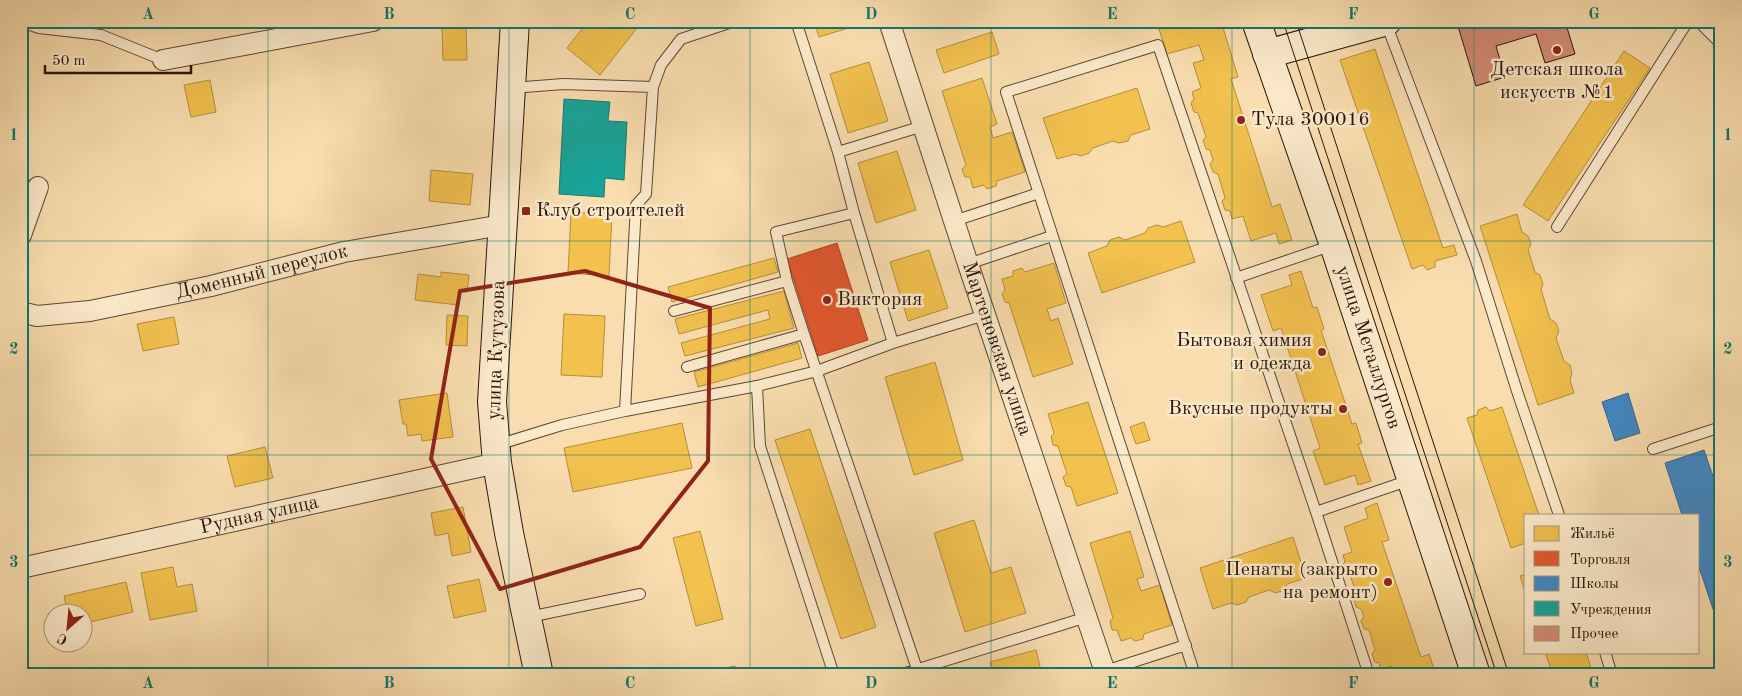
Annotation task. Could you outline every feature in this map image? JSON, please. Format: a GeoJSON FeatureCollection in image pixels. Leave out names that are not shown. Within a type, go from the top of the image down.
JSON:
{"type":"FeatureCollection","features":[{"type":"Feature","properties":{"kind":"main road","name":"улица Кутузова"},"geometry":{"type":"LineString","coordinates":[[514,21],[492,402],[496,454],[509,533],[539,675]]}},
{"type":"Feature","properties":{"kind":"main road","name":"улица Металлургов"},"geometry":{"type":"LineString","coordinates":[[1256,21],[1334,245],[1476,675]]}},
{"type":"Feature","properties":{"kind":"main road"},"geometry":{"type":"LineString","coordinates":[[1267,54],[1386,21]]}},
{"type":"Feature","properties":{"kind":"street"},"geometry":{"type":"LineString","coordinates":[[163,60],[373,21]]}},
{"type":"Feature","properties":{"kind":"street","name":"Мартеновская улица"},"geometry":{"type":"LineString","coordinates":[[889,21],[1105,673]]}},
{"type":"Feature","properties":{"kind":"street"},"geometry":{"type":"LineString","coordinates":[[1705,21],[1721,37]]}},
{"type":"Feature","properties":{"kind":"street"},"geometry":{"type":"LineString","coordinates":[[21,235],[38,187]]}},
{"type":"Feature","properties":{"kind":"street","name":"Доменный переулок"},"geometry":{"type":"LineString","coordinates":[[21,312],[37,316],[90,311],[211,286],[344,252],[502,225]]}},
{"type":"Feature","properties":{"kind":"street","name":"Рудная улица"},"geometry":{"type":"LineString","coordinates":[[21,568],[496,454]]}},
{"type":"Feature","properties":{"kind":"lane"},"geometry":{"type":"LineString","coordinates":[[625,411],[636,205],[646,194],[654,87],[661,65],[681,39],[735,21]]}},
{"type":"Feature","properties":{"kind":"lane"},"geometry":{"type":"LineString","coordinates":[[796,21],[838,152],[854,213],[893,343]]}},
{"type":"Feature","properties":{"kind":"lane"},"geometry":{"type":"LineString","coordinates":[[1386,21],[1476,261],[1559,514]]}},
{"type":"Feature","properties":{"kind":"lane"},"geometry":{"type":"LineString","coordinates":[[1557,226],[1688,21]]}},
{"type":"Feature","properties":{"kind":"lane"},"geometry":{"type":"LineString","coordinates":[[21,22],[38,28],[101,35],[163,60]]}},
{"type":"Feature","properties":{"kind":"lane"},"geometry":{"type":"LineString","coordinates":[[1195,675],[1006,92],[1158,45],[1316,512],[1369,675]]}},
{"type":"Feature","properties":{"kind":"lane"},"geometry":{"type":"LineString","coordinates":[[510,88],[563,84],[654,87]]}},
{"type":"Feature","properties":{"kind":"lane"},"geometry":{"type":"LineString","coordinates":[[838,152],[923,126]]}},
{"type":"Feature","properties":{"kind":"lane"},"geometry":{"type":"LineString","coordinates":[[954,221],[1039,193]]}},
{"type":"Feature","properties":{"kind":"lane"},"geometry":{"type":"LineString","coordinates":[[854,213],[776,232],[787,280],[804,334],[917,669]]}},
{"type":"Feature","properties":{"kind":"lane"},"geometry":{"type":"LineString","coordinates":[[968,264],[1052,236]]}},
{"type":"Feature","properties":{"kind":"lane"},"geometry":{"type":"LineString","coordinates":[[1236,278],[1334,245]]}},
{"type":"Feature","properties":{"kind":"lane"},"geometry":{"type":"LineString","coordinates":[[674,311],[787,280]]}},
{"type":"Feature","properties":{"kind":"lane"},"geometry":{"type":"LineString","coordinates":[[496,454],[562,425],[757,386],[816,371],[893,343],[985,315]]}},
{"type":"Feature","properties":{"kind":"lane"},"geometry":{"type":"LineString","coordinates":[[687,368],[804,334]]}},
{"type":"Feature","properties":{"kind":"lane"},"geometry":{"type":"LineString","coordinates":[[757,386],[760,446],[834,675]]}},
{"type":"Feature","properties":{"kind":"lane"},"geometry":{"type":"LineString","coordinates":[[1653,449],[1721,427]]}},
{"type":"Feature","properties":{"kind":"lane"},"geometry":{"type":"LineString","coordinates":[[1316,512],[1411,480]]}},
{"type":"Feature","properties":{"kind":"lane"},"geometry":{"type":"LineString","coordinates":[[527,617],[640,594]]}},
{"type":"Feature","properties":{"kind":"lane"},"geometry":{"type":"LineString","coordinates":[[899,675],[1086,617]]}},
{"type":"Feature","properties":{"kind":"lane"},"geometry":{"type":"LineString","coordinates":[[1105,673],[1186,645]]}},
{"type":"Feature","properties":{"kind":"lane"},"geometry":{"type":"LineString","coordinates":[[1606,654],[1612,675]]}},
{"type":"Feature","properties":{"kind":"highlighted area"},"geometry":{"type":"Polygon","coordinates":[[[585,271],[710,308],[708,461],[640,547],[500,589],[431,459],[460,291],[585,271]]]}},
{"type":"Feature","properties":{"kind":"building: Жильё"},"geometry":{"type":"Polygon","coordinates":[[[588,21],[629,21],[637,28],[600,75],[567,48],[588,21]]]}},
{"type":"Feature","properties":{"kind":"building: Жильё"},"geometry":{"type":"Polygon","coordinates":[[[814,21],[857,21],[858,25],[819,37],[814,21]]]}},
{"type":"Feature","properties":{"kind":"building: Жильё"},"geometry":{"type":"Polygon","coordinates":[[[1171,21],[1221,21],[1238,77],[1231,79],[1272,207],[1280,204],[1292,240],[1279,244],[1276,233],[1251,241],[1243,216],[1232,219],[1230,211],[1225,210],[1222,201],[1225,198],[1218,174],[1213,172],[1210,164],[1213,160],[1210,150],[1206,149],[1203,140],[1206,137],[1198,113],[1194,112],[1191,103],[1194,99],[1192,92],[1201,88],[1193,63],[1204,60],[1199,45],[1167,54],[1158,26],[1171,21]]]}},
{"type":"Feature","properties":{"kind":"building: Жильё"},"geometry":{"type":"Polygon","coordinates":[[[442,28],[466,28],[467,60],[443,60],[442,28]]]}},
{"type":"Feature","properties":{"kind":"building: Жильё"},"geometry":{"type":"Polygon","coordinates":[[[992,32],[999,54],[944,73],[936,50],[992,32]]]}},
{"type":"Feature","properties":{"kind":"building: Жильё"},"geometry":{"type":"Polygon","coordinates":[[[1375,49],[1443,248],[1454,245],[1457,255],[1435,261],[1435,267],[1427,270],[1423,265],[1412,269],[1340,60],[1375,49]]]}},
{"type":"Feature","properties":{"kind":"building: Жильё"},"geometry":{"type":"Polygon","coordinates":[[[1624,51],[1650,68],[1548,221],[1523,205],[1624,51]]]}},
{"type":"Feature","properties":{"kind":"building: Жильё"},"geometry":{"type":"Polygon","coordinates":[[[869,62],[888,121],[848,133],[830,74],[869,62]]]}},
{"type":"Feature","properties":{"kind":"building: Жильё"},"geometry":{"type":"Polygon","coordinates":[[[982,78],[997,124],[990,127],[993,138],[1012,132],[1025,172],[997,181],[996,186],[987,189],[984,185],[973,188],[970,177],[965,177],[962,169],[966,165],[942,91],[982,78]]]}},
{"type":"Feature","properties":{"kind":"building: Жильё"},"geometry":{"type":"Polygon","coordinates":[[[210,80],[216,112],[191,117],[184,85],[210,80]]]}},
{"type":"Feature","properties":{"kind":"building: Жильё"},"geometry":{"type":"Polygon","coordinates":[[[1137,88],[1150,129],[1131,135],[1128,141],[1119,143],[1113,141],[1093,148],[1089,153],[1081,156],[1075,154],[1057,159],[1043,118],[1137,88]]]}},
{"type":"Feature","properties":{"kind":"building: Жильё"},"geometry":{"type":"Polygon","coordinates":[[[897,151],[916,210],[876,223],[858,163],[897,151]]]}},
{"type":"Feature","properties":{"kind":"building: Жильё"},"geometry":{"type":"Polygon","coordinates":[[[431,170],[473,174],[470,205],[429,201],[431,170]]]}},
{"type":"Feature","properties":{"kind":"building: Жильё"},"geometry":{"type":"Polygon","coordinates":[[[571,212],[612,214],[609,276],[568,273],[571,212]]]}},
{"type":"Feature","properties":{"kind":"building: Жильё"},"geometry":{"type":"Polygon","coordinates":[[[1517,214],[1522,232],[1528,236],[1531,244],[1528,250],[1535,272],[1540,275],[1543,284],[1541,289],[1550,319],[1556,323],[1559,331],[1556,338],[1564,361],[1570,365],[1572,373],[1570,380],[1574,393],[1538,405],[1480,226],[1517,214]]]}},
{"type":"Feature","properties":{"kind":"building: Жильё"},"geometry":{"type":"Polygon","coordinates":[[[1181,221],[1195,262],[1102,293],[1088,253],[1107,246],[1110,240],[1119,237],[1125,240],[1145,233],[1148,228],[1157,225],[1163,227],[1181,221]]]}},
{"type":"Feature","properties":{"kind":"building: Жильё"},"geometry":{"type":"Polygon","coordinates":[[[929,250],[948,308],[908,321],[890,262],[929,250]]]}},
{"type":"Feature","properties":{"kind":"building: Жильё"},"geometry":{"type":"Polygon","coordinates":[[[774,258],[778,272],[672,302],[668,287],[774,258]]]}},
{"type":"Feature","properties":{"kind":"building: Жильё"},"geometry":{"type":"Polygon","coordinates":[[[1054,263],[1066,303],[1047,309],[1051,321],[1058,318],[1073,364],[1033,377],[1009,303],[1005,302],[1002,294],[1005,290],[1002,279],[1013,276],[1013,271],[1022,268],[1025,272],[1054,263]]]}},
{"type":"Feature","properties":{"kind":"building: Жильё"},"geometry":{"type":"Polygon","coordinates":[[[1301,271],[1313,308],[1317,307],[1324,329],[1321,330],[1352,424],[1356,423],[1362,443],[1358,444],[1371,481],[1358,485],[1355,475],[1325,485],[1313,451],[1320,448],[1281,328],[1273,331],[1261,295],[1292,285],[1289,275],[1301,271]]]}},
{"type":"Feature","properties":{"kind":"building: Жильё"},"geometry":{"type":"Polygon","coordinates":[[[441,272],[469,275],[467,292],[459,291],[458,305],[415,300],[418,274],[441,277],[441,272]]]}},
{"type":"Feature","properties":{"kind":"building: Жильё"},"geometry":{"type":"Polygon","coordinates":[[[784,291],[794,328],[685,356],[681,343],[770,319],[768,310],[679,334],[675,319],[784,291]]]}},
{"type":"Feature","properties":{"kind":"building: Жильё"},"geometry":{"type":"Polygon","coordinates":[[[564,314],[605,316],[602,377],[561,375],[564,314]]]}},
{"type":"Feature","properties":{"kind":"building: Жильё"},"geometry":{"type":"Polygon","coordinates":[[[447,315],[468,316],[467,346],[446,345],[447,315]]]}},
{"type":"Feature","properties":{"kind":"building: Жильё"},"geometry":{"type":"Polygon","coordinates":[[[174,317],[179,344],[143,351],[137,324],[174,317]]]}},
{"type":"Feature","properties":{"kind":"building: Жильё"},"geometry":{"type":"Polygon","coordinates":[[[798,343],[802,358],[698,387],[694,372],[798,343]]]}},
{"type":"Feature","properties":{"kind":"building: Жильё"},"geometry":{"type":"Polygon","coordinates":[[[935,362],[963,460],[914,475],[885,377],[935,362]]]}},
{"type":"Feature","properties":{"kind":"building: Жильё"},"geometry":{"type":"Polygon","coordinates":[[[447,393],[453,437],[422,441],[421,434],[408,436],[406,424],[403,424],[399,400],[447,393]]]}},
{"type":"Feature","properties":{"kind":"building: Жильё"},"geometry":{"type":"Polygon","coordinates":[[[1088,402],[1118,493],[1077,506],[1071,487],[1066,486],[1063,477],[1067,474],[1058,446],[1053,445],[1051,436],[1054,433],[1048,414],[1088,402]]]}},
{"type":"Feature","properties":{"kind":"building: Жильё"},"geometry":{"type":"Polygon","coordinates":[[[1486,407],[1490,411],[1502,407],[1539,514],[1524,514],[1524,544],[1511,548],[1467,418],[1477,415],[1478,410],[1486,407]]]}},
{"type":"Feature","properties":{"kind":"building: Жильё"},"geometry":{"type":"Polygon","coordinates":[[[1144,422],[1150,440],[1136,444],[1130,427],[1144,422]]]}},
{"type":"Feature","properties":{"kind":"building: Жильё"},"geometry":{"type":"Polygon","coordinates":[[[682,423],[692,468],[573,492],[564,448],[682,423]]]}},
{"type":"Feature","properties":{"kind":"building: Жильё"},"geometry":{"type":"Polygon","coordinates":[[[810,429],[876,627],[841,639],[775,440],[810,429]]]}},
{"type":"Feature","properties":{"kind":"building: Жильё"},"geometry":{"type":"Polygon","coordinates":[[[265,447],[273,478],[235,487],[227,456],[265,447]]]}},
{"type":"Feature","properties":{"kind":"building: Жильё"},"geometry":{"type":"Polygon","coordinates":[[[1377,503],[1389,540],[1382,542],[1421,657],[1429,654],[1436,675],[1395,675],[1392,666],[1381,670],[1379,663],[1375,662],[1372,654],[1375,650],[1369,630],[1364,629],[1361,621],[1364,617],[1361,609],[1356,607],[1354,599],[1357,595],[1350,575],[1345,574],[1342,565],[1345,562],[1343,555],[1352,552],[1344,527],[1368,518],[1365,508],[1377,503]]]}},
{"type":"Feature","properties":{"kind":"building: Жильё"},"geometry":{"type":"Polygon","coordinates":[[[463,507],[471,552],[452,556],[448,533],[435,536],[431,513],[463,507]]]}},
{"type":"Feature","properties":{"kind":"building: Жильё"},"geometry":{"type":"Polygon","coordinates":[[[974,520],[991,573],[1011,567],[1026,613],[965,632],[934,533],[974,520]]]}},
{"type":"Feature","properties":{"kind":"building: Жильё"},"geometry":{"type":"Polygon","coordinates":[[[700,531],[723,619],[696,626],[673,538],[700,531]]]}},
{"type":"Feature","properties":{"kind":"building: Жильё"},"geometry":{"type":"Polygon","coordinates":[[[1130,531],[1144,577],[1137,579],[1141,591],[1160,585],[1172,625],[1144,634],[1143,639],[1135,641],[1131,638],[1121,641],[1117,630],[1112,630],[1110,621],[1113,618],[1090,543],[1130,531]]]}},
{"type":"Feature","properties":{"kind":"building: Жильё"},"geometry":{"type":"Polygon","coordinates":[[[1293,537],[1306,578],[1287,584],[1284,590],[1276,593],[1269,590],[1249,597],[1246,602],[1237,605],[1231,603],[1213,609],[1200,568],[1293,537]]]}},
{"type":"Feature","properties":{"kind":"building: Жильё"},"geometry":{"type":"Polygon","coordinates":[[[173,567],[177,587],[192,584],[197,611],[150,620],[141,573],[173,567]]]}},
{"type":"Feature","properties":{"kind":"building: Жильё"},"geometry":{"type":"Polygon","coordinates":[[[1524,575],[1524,589],[1520,576],[1524,575]]]}},
{"type":"Feature","properties":{"kind":"building: Жильё"},"geometry":{"type":"Polygon","coordinates":[[[479,579],[486,611],[454,618],[447,586],[479,579]]]}},
{"type":"Feature","properties":{"kind":"building: Жильё"},"geometry":{"type":"Polygon","coordinates":[[[126,582],[133,612],[92,622],[92,604],[66,604],[64,596],[126,582]]]}},
{"type":"Feature","properties":{"kind":"building: Жильё"},"geometry":{"type":"Polygon","coordinates":[[[1036,650],[1042,675],[993,675],[990,662],[1036,650]]]}},
{"type":"Feature","properties":{"kind":"building: Жильё"},"geometry":{"type":"Polygon","coordinates":[[[1546,654],[1587,654],[1593,675],[1553,675],[1546,654]]]}},
{"type":"Feature","properties":{"kind":"building: Жильё"},"geometry":{"type":"Polygon","coordinates":[[[735,666],[736,675],[694,675],[735,666]]]}},
{"type":"Feature","properties":{"kind":"building: Торговля","name":"Виктория"},"geometry":{"type":"Polygon","coordinates":[[[837,243],[868,340],[818,356],[787,259],[837,243]]]}},
{"type":"Feature","properties":{"kind":"building: Школы"},"geometry":{"type":"Polygon","coordinates":[[[1628,393],[1640,433],[1615,441],[1602,402],[1628,393]]]}},
{"type":"Feature","properties":{"kind":"building: Школы"},"geometry":{"type":"Polygon","coordinates":[[[1704,450],[1719,494],[1721,493],[1721,610],[1714,612],[1700,570],[1700,514],[1682,514],[1665,463],[1704,450]]]}},
{"type":"Feature","properties":{"kind":"building: Учреждения"},"geometry":{"type":"Polygon","coordinates":[[[564,99],[610,102],[608,121],[627,122],[624,180],[605,178],[604,197],[559,194],[564,99]]]}},
{"type":"Feature","properties":{"kind":"building: Прочее","name":"Детская школа искусств №1"},"geometry":{"type":"Polygon","coordinates":[[[1462,21],[1565,21],[1575,54],[1545,63],[1536,34],[1496,46],[1505,77],[1476,86],[1457,23],[1462,21]]]}},
{"type":"Feature","properties":{"kind":"tram line"},"geometry":{"type":"LineString","coordinates":[[1283,21],[1497,675]]}},
{"type":"Feature","properties":{"kind":"tram line"},"geometry":{"type":"LineString","coordinates":[[1296,21],[1509,675]]}},
{"type":"Feature","properties":{"kind":"place","name":"Детская школа искусств №1"},"geometry":{"type":"Point","coordinates":[1557,50]}},
{"type":"Feature","properties":{"kind":"place","name":"Тула 300016"},"geometry":{"type":"Point","coordinates":[1241,120]}},
{"type":"Feature","properties":{"kind":"place","name":"Клуб строителей"},"geometry":{"type":"Point","coordinates":[526,211]}},
{"type":"Feature","properties":{"kind":"place","name":"Виктория"},"geometry":{"type":"Point","coordinates":[827,300]}},
{"type":"Feature","properties":{"kind":"place","name":"Бытовая химия и одежда"},"geometry":{"type":"Point","coordinates":[1322,352]}},
{"type":"Feature","properties":{"kind":"place","name":"Вкусные продукты"},"geometry":{"type":"Point","coordinates":[1343,409]}},
{"type":"Feature","properties":{"kind":"place","name":"Пенаты (закрыто на ремонт)"},"geometry":{"type":"Point","coordinates":[1388,582]}}]}
